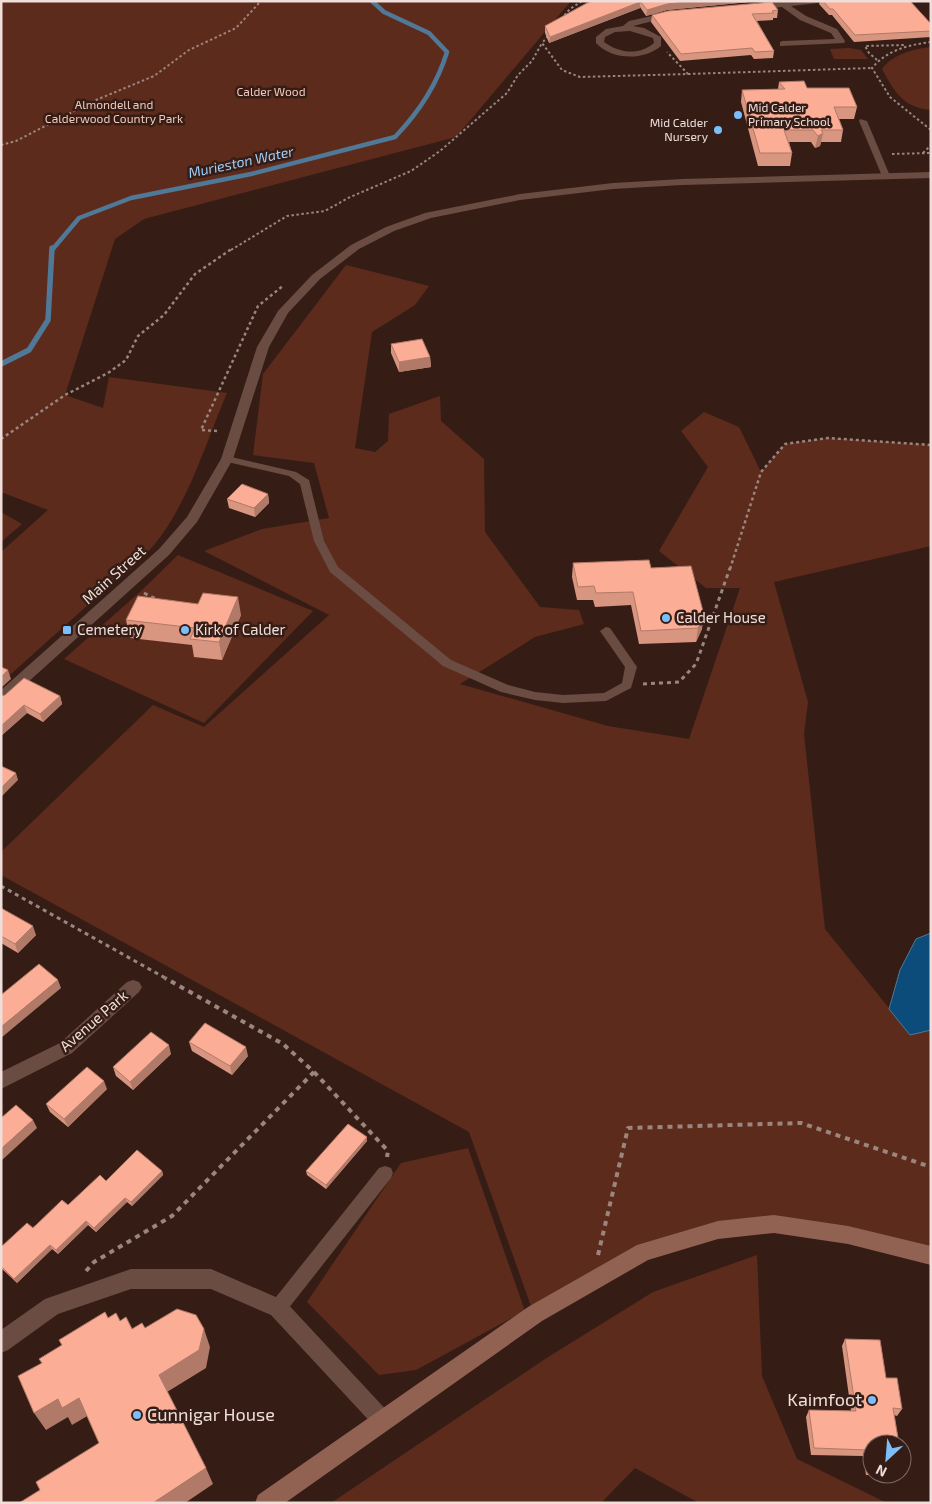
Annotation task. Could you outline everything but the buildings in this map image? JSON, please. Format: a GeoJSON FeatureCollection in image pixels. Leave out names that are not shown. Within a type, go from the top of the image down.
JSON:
{"type":"FeatureCollection","features":[{"type":"Feature","properties":{"kind":"main road"},"geometry":{"type":"LineString","coordinates":[[266,1503],[535,1314],[644,1252],[718,1230],[774,1224],[848,1235],[931,1256]]}},
{"type":"Feature","properties":{"kind":"street"},"geometry":{"type":"LineString","coordinates":[[744,8],[818,1]]}},
{"type":"Feature","properties":{"kind":"street"},"geometry":{"type":"LineString","coordinates":[[782,4],[803,18],[834,31],[841,40],[783,44]]}},
{"type":"Feature","properties":{"kind":"street"},"geometry":{"type":"LineString","coordinates":[[625,28],[652,33],[657,37],[658,44],[655,48],[634,54],[612,51],[600,43],[599,39],[607,32],[625,28],[632,23],[648,18],[677,14]]}},
{"type":"Feature","properties":{"kind":"street","name":"Main Street"},"geometry":{"type":"LineString","coordinates":[[1,698],[164,552],[192,519],[227,459],[263,347],[283,311],[323,271],[355,247],[390,229],[429,215],[520,197],[613,186],[682,182],[931,174]]}},
{"type":"Feature","properties":{"kind":"street","name":"Avenue Park"},"geometry":{"type":"LineString","coordinates":[[1,1081],[66,1048],[133,987]]}},
{"type":"Feature","properties":{"kind":"street"},"geometry":{"type":"LineString","coordinates":[[1,1343],[52,1306],[131,1279],[212,1279],[278,1308],[383,1421]]}},
{"type":"Feature","properties":{"kind":"lane"},"geometry":{"type":"LineString","coordinates":[[863,121],[886,176]]}},
{"type":"Feature","properties":{"kind":"lane"},"geometry":{"type":"LineString","coordinates":[[227,459],[292,474],[305,482],[319,541],[334,569],[447,663],[505,689],[535,696],[563,699],[606,697],[627,686],[631,667],[606,631]]}},
{"type":"Feature","properties":{"kind":"lane"},"geometry":{"type":"LineString","coordinates":[[278,1308],[385,1172]]}},
{"type":"Feature","properties":{"kind":"path"},"geometry":{"type":"LineString","coordinates":[[1,145],[16,141],[96,100],[154,76],[189,50],[236,28],[261,1]]}},
{"type":"Feature","properties":{"kind":"path"},"geometry":{"type":"LineString","coordinates":[[877,60],[869,53],[865,46],[931,42]]}},
{"type":"Feature","properties":{"kind":"path"},"geometry":{"type":"LineString","coordinates":[[1,439],[65,395],[108,373],[126,360],[138,336],[164,315],[195,274],[241,243],[288,216],[325,210],[411,171],[440,151],[508,93],[518,75],[532,61],[542,43]]}},
{"type":"Feature","properties":{"kind":"path"},"geometry":{"type":"LineString","coordinates":[[872,68],[877,60],[906,45]]}},
{"type":"Feature","properties":{"kind":"path"},"geometry":{"type":"LineString","coordinates":[[688,74],[872,68]]}},
{"type":"Feature","properties":{"kind":"path"},"geometry":{"type":"LineString","coordinates":[[872,68],[880,87],[894,102],[931,130]]}},
{"type":"Feature","properties":{"kind":"path"},"geometry":{"type":"LineString","coordinates":[[924,152],[931,145]]}},
{"type":"Feature","properties":{"kind":"path"},"geometry":{"type":"LineString","coordinates":[[236,432],[201,430],[258,306],[286,283]]}},
{"type":"Feature","properties":{"kind":"path"},"geometry":{"type":"LineString","coordinates":[[627,686],[679,682],[696,664],[724,588],[761,472],[784,444],[828,438],[931,445]]}},
{"type":"Feature","properties":{"kind":"path"},"geometry":{"type":"LineString","coordinates":[[112,600],[141,592],[158,600]]}},
{"type":"Feature","properties":{"kind":"path"},"geometry":{"type":"LineString","coordinates":[[1,886],[283,1044],[314,1072],[388,1152],[385,1172]]}},
{"type":"Feature","properties":{"kind":"path"},"geometry":{"type":"LineString","coordinates":[[82,1275],[94,1262],[172,1216],[314,1072]]}},
{"type":"Feature","properties":{"kind":"path"},"geometry":{"type":"LineString","coordinates":[[592,1282],[628,1128],[801,1123],[931,1168]]}},
{"type":"Feature","properties":{"kind":"green space","name":"Almondell and Calderwood Country Park"},"geometry":{"type":"Polygon","coordinates":[[[1,1],[571,1],[456,137],[144,219],[115,239],[65,395],[103,408],[109,377],[227,393],[191,483],[168,526],[154,545],[123,577],[103,583],[97,588],[99,595],[2,682],[1,552],[48,510],[1,492],[1,440],[6,436],[1,439],[1,1]]]}},
{"type":"Feature","properties":{"kind":"green space"},"geometry":{"type":"Polygon","coordinates":[[[931,47],[931,110],[921,109],[906,102],[895,91],[882,69],[904,53],[931,47]]]}},
{"type":"Feature","properties":{"kind":"green space"},"geometry":{"type":"Polygon","coordinates":[[[849,48],[861,50],[868,59],[834,59],[830,49],[849,48]]]}},
{"type":"Feature","properties":{"kind":"green space"},"geometry":{"type":"Polygon","coordinates":[[[346,265],[429,286],[415,305],[372,332],[355,448],[375,452],[388,441],[389,414],[440,396],[441,421],[484,459],[485,532],[540,607],[579,610],[584,624],[535,637],[460,684],[608,726],[689,739],[740,588],[706,588],[659,551],[708,467],[681,431],[704,412],[739,427],[761,472],[785,444],[828,438],[931,445],[931,546],[774,582],[808,702],[804,734],[825,929],[910,1034],[931,1030],[931,1256],[848,1235],[718,1230],[532,1309],[469,1132],[1,875],[1,852],[153,705],[204,727],[329,615],[204,551],[262,529],[329,518],[314,463],[253,455],[263,374],[346,265]]]}},
{"type":"Feature","properties":{"kind":"green space"},"geometry":{"type":"Polygon","coordinates":[[[1,512],[22,524],[1,542],[1,512]]]}},
{"type":"Feature","properties":{"kind":"green space"},"geometry":{"type":"Polygon","coordinates":[[[178,555],[313,611],[204,723],[64,659],[141,591],[178,555]]]}},
{"type":"Feature","properties":{"kind":"green space"},"geometry":{"type":"Polygon","coordinates":[[[468,1148],[525,1311],[416,1370],[379,1375],[307,1302],[401,1163],[468,1148]]]}},
{"type":"Feature","properties":{"kind":"green space"},"geometry":{"type":"Polygon","coordinates":[[[757,1255],[762,1376],[797,1459],[887,1503],[699,1503],[635,1468],[601,1503],[331,1503],[545,1359],[653,1292],[757,1255]]]}},
{"type":"Feature","properties":{"kind":"water"},"geometry":{"type":"Polygon","coordinates":[[[931,933],[931,1030],[910,1035],[889,1009],[900,970],[916,939],[931,933]]]}},
{"type":"Feature","properties":{"kind":"waterway","name":"Murieston Water"},"geometry":{"type":"LineString","coordinates":[[52,250],[79,218],[131,198],[251,174],[395,137],[426,98],[438,76],[447,52],[429,33],[384,12],[372,1]]}},
{"type":"Feature","properties":{"kind":"waterway","name":"Murieston Water"},"geometry":{"type":"LineString","coordinates":[[1,364],[29,350],[48,320],[52,248]]}},
{"type":"Feature","properties":{"kind":"place","name":"Mid Calder Primary School"},"geometry":{"type":"Point","coordinates":[738,115]}},
{"type":"Feature","properties":{"kind":"place","name":"Mid Calder Nursery"},"geometry":{"type":"Point","coordinates":[718,130]}},
{"type":"Feature","properties":{"kind":"place","name":"Calder House"},"geometry":{"type":"Point","coordinates":[666,618]}},
{"type":"Feature","properties":{"kind":"place","name":"Cemetery"},"geometry":{"type":"Point","coordinates":[67,630]}},
{"type":"Feature","properties":{"kind":"place","name":"Kirk of Calder"},"geometry":{"type":"Point","coordinates":[185,630]}},
{"type":"Feature","properties":{"kind":"place","name":"Kaimfoot"},"geometry":{"type":"Point","coordinates":[872,1400]}},
{"type":"Feature","properties":{"kind":"place","name":"Cunnigar House"},"geometry":{"type":"Point","coordinates":[137,1415]}},
{"type":"Feature","properties":{"kind":"park label","name":"Calder Wood"},"geometry":{"type":"Point","coordinates":[271,92]}}]}
